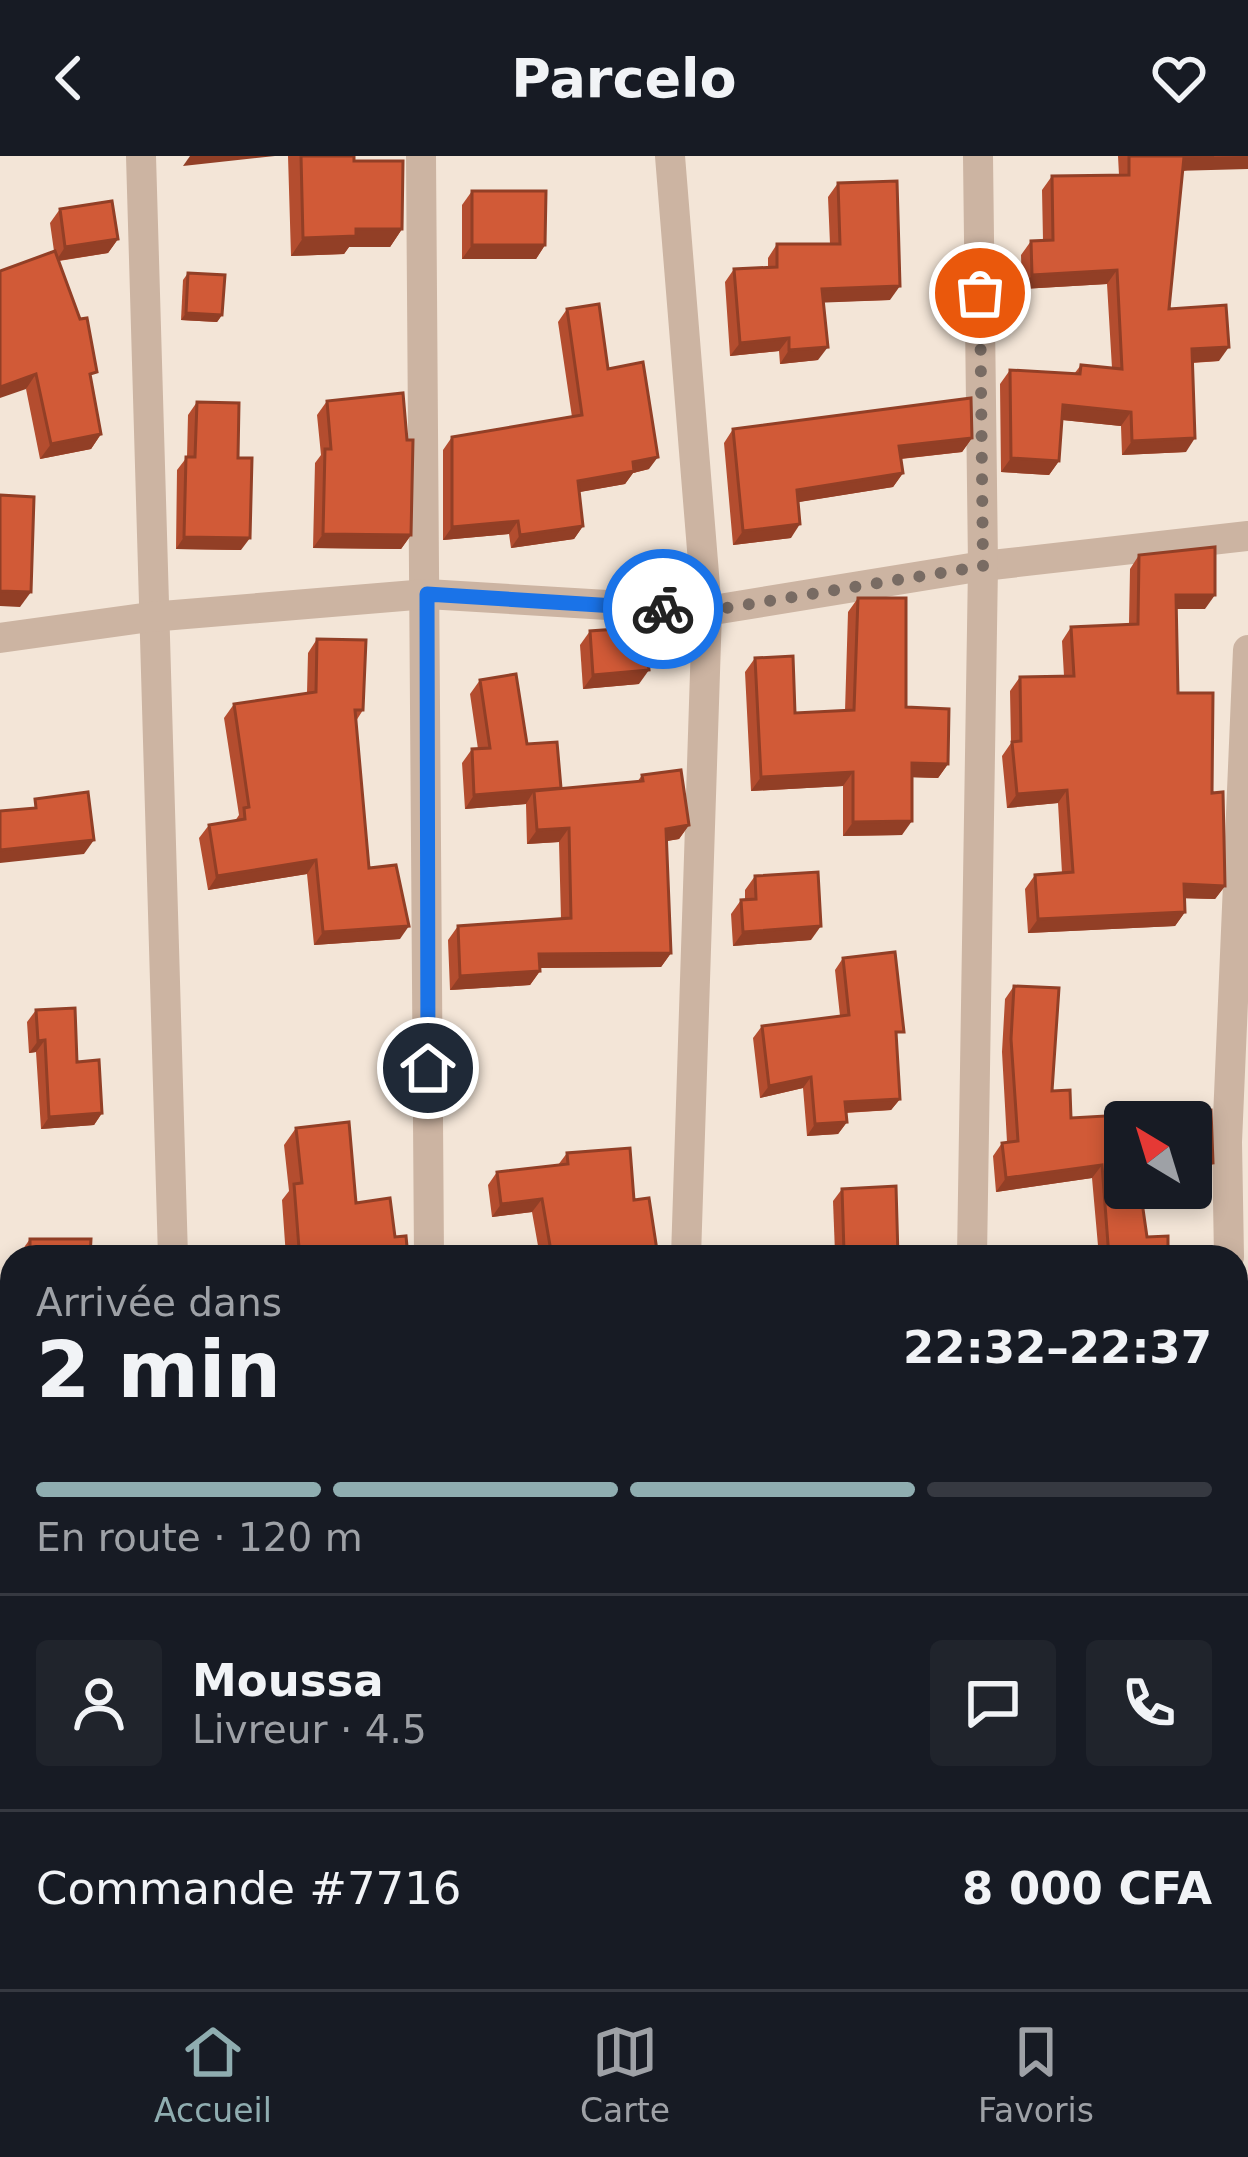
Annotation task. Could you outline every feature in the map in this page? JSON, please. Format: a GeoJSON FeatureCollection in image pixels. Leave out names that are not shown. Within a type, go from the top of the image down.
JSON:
{"type":"FeatureCollection","features":[{"type":"Feature","properties":{"kind":"street"},"geometry":{"type":"LineString","coordinates":[[140,156],[150,616],[173,1245]]}},
{"type":"Feature","properties":{"kind":"street"},"geometry":{"type":"LineString","coordinates":[[421,156],[429,1245]]}},
{"type":"Feature","properties":{"kind":"street"},"geometry":{"type":"LineString","coordinates":[[670,156],[707,611],[686,1245]]}},
{"type":"Feature","properties":{"kind":"street"},"geometry":{"type":"LineString","coordinates":[[971,1245],[983,566],[978,156]]}},
{"type":"Feature","properties":{"kind":"street"},"geometry":{"type":"LineString","coordinates":[[0,638],[150,616],[427,594],[707,611],[983,566],[1248,536]]}},
{"type":"Feature","properties":{"kind":"street"},"geometry":{"type":"LineString","coordinates":[[1229,1245],[1227,1142],[1248,650]]}},
{"type":"Feature","properties":{"kind":"building"},"geometry":{"type":"Polygon","coordinates":[[[301,156],[403,161],[402,229],[356,229],[356,236],[303,238],[301,156]]]}},
{"type":"Feature","properties":{"kind":"building"},"geometry":{"type":"Polygon","coordinates":[[[1129,156],[1214,156],[1184,157],[1169,309],[1226,305],[1229,347],[1192,349],[1195,438],[1132,441],[1131,412],[1063,405],[1059,461],[1011,458],[1010,370],[1080,374],[1081,365],[1122,369],[1117,270],[1032,275],[1031,241],[1053,240],[1052,176],[1129,175],[1129,156]]]}},
{"type":"Feature","properties":{"kind":"building"},"geometry":{"type":"Polygon","coordinates":[[[897,181],[900,286],[822,289],[828,347],[789,350],[789,338],[740,343],[734,269],[777,267],[777,244],[840,244],[838,183],[897,181]]]}},
{"type":"Feature","properties":{"kind":"building"},"geometry":{"type":"Polygon","coordinates":[[[472,191],[546,191],[545,245],[472,245],[472,191]]]}},
{"type":"Feature","properties":{"kind":"building"},"geometry":{"type":"Polygon","coordinates":[[[112,201],[118,239],[65,247],[60,209],[112,201]]]}},
{"type":"Feature","properties":{"kind":"building"},"geometry":{"type":"Polygon","coordinates":[[[55,251],[80,319],[87,318],[97,372],[90,374],[101,434],[51,444],[36,374],[0,387],[0,271],[55,251]]]}},
{"type":"Feature","properties":{"kind":"building"},"geometry":{"type":"Polygon","coordinates":[[[188,273],[225,275],[222,315],[186,313],[188,273]]]}},
{"type":"Feature","properties":{"kind":"building"},"geometry":{"type":"Polygon","coordinates":[[[599,304],[608,369],[643,362],[658,457],[633,462],[634,471],[578,481],[583,526],[520,535],[518,521],[452,527],[452,437],[582,415],[567,309],[599,304]]]}},
{"type":"Feature","properties":{"kind":"building"},"geometry":{"type":"Polygon","coordinates":[[[403,393],[407,440],[413,440],[411,535],[323,534],[325,449],[331,449],[327,401],[403,393]]]}},
{"type":"Feature","properties":{"kind":"building"},"geometry":{"type":"Polygon","coordinates":[[[971,398],[972,438],[899,446],[903,473],[797,490],[800,524],[743,531],[733,429],[971,398]]]}},
{"type":"Feature","properties":{"kind":"building"},"geometry":{"type":"Polygon","coordinates":[[[197,402],[239,403],[238,458],[252,458],[250,538],[184,537],[186,457],[195,457],[197,402]]]}},
{"type":"Feature","properties":{"kind":"building"},"geometry":{"type":"Polygon","coordinates":[[[0,495],[34,497],[31,592],[0,591],[0,495]]]}},
{"type":"Feature","properties":{"kind":"building"},"geometry":{"type":"Polygon","coordinates":[[[1215,547],[1215,595],[1176,595],[1178,693],[1213,693],[1212,793],[1223,792],[1225,886],[1184,884],[1185,912],[1038,919],[1035,875],[1073,872],[1067,790],[1017,794],[1012,742],[1021,741],[1020,677],[1074,676],[1071,627],[1138,624],[1139,555],[1215,547]]]}},
{"type":"Feature","properties":{"kind":"building"},"geometry":{"type":"Polygon","coordinates":[[[858,598],[906,598],[906,707],[949,709],[948,764],[912,763],[912,821],[853,822],[853,772],[761,777],[755,658],[793,656],[795,713],[854,710],[858,598]]]}},
{"type":"Feature","properties":{"kind":"building"},"geometry":{"type":"Polygon","coordinates":[[[645,627],[649,670],[593,675],[590,631],[645,627]]]}},
{"type":"Feature","properties":{"kind":"building"},"geometry":{"type":"Polygon","coordinates":[[[317,639],[366,640],[363,710],[355,710],[369,868],[396,865],[409,926],[323,932],[316,860],[217,876],[209,825],[245,819],[244,808],[249,807],[234,704],[316,692],[317,639]]]}},
{"type":"Feature","properties":{"kind":"building"},"geometry":{"type":"Polygon","coordinates":[[[516,674],[527,744],[557,742],[561,788],[474,795],[472,749],[490,748],[480,680],[516,674]]]}},
{"type":"Feature","properties":{"kind":"building"},"geometry":{"type":"Polygon","coordinates":[[[681,770],[689,825],[666,829],[671,953],[539,954],[540,971],[460,976],[458,926],[571,918],[569,828],[537,830],[534,791],[643,781],[642,775],[681,770]]]}},
{"type":"Feature","properties":{"kind":"building"},"geometry":{"type":"Polygon","coordinates":[[[88,792],[94,840],[0,850],[0,811],[36,808],[35,799],[88,792]]]}},
{"type":"Feature","properties":{"kind":"building"},"geometry":{"type":"Polygon","coordinates":[[[818,872],[821,926],[743,932],[741,900],[756,899],[755,876],[818,872]]]}},
{"type":"Feature","properties":{"kind":"building"},"geometry":{"type":"Polygon","coordinates":[[[895,952],[904,1032],[896,1032],[900,1099],[845,1102],[847,1122],[815,1124],[811,1077],[769,1086],[762,1026],[849,1015],[843,958],[895,952]]]}},
{"type":"Feature","properties":{"kind":"building"},"geometry":{"type":"Polygon","coordinates":[[[1014,986],[1059,988],[1052,1091],[1070,1090],[1071,1118],[1104,1116],[1104,1191],[1102,1165],[1006,1178],[1002,1143],[1018,1141],[1011,1039],[1014,986]]]}},
{"type":"Feature","properties":{"kind":"building"},"geometry":{"type":"Polygon","coordinates":[[[75,1008],[77,1062],[99,1060],[102,1113],[49,1117],[45,1040],[38,1041],[36,1010],[75,1008]]]}},
{"type":"Feature","properties":{"kind":"building"},"geometry":{"type":"Polygon","coordinates":[[[349,1122],[356,1203],[390,1198],[395,1237],[406,1236],[407,1245],[299,1245],[294,1184],[302,1183],[296,1128],[349,1122]]]}},
{"type":"Feature","properties":{"kind":"building"},"geometry":{"type":"Polygon","coordinates":[[[630,1148],[634,1200],[649,1198],[656,1245],[550,1245],[542,1199],[501,1204],[497,1172],[568,1164],[567,1153],[630,1148]]]}},
{"type":"Feature","properties":{"kind":"building"},"geometry":{"type":"Polygon","coordinates":[[[896,1186],[898,1245],[844,1245],[842,1189],[896,1186]]]}},
{"type":"Feature","properties":{"kind":"building"},"geometry":{"type":"Polygon","coordinates":[[[1105,1209],[1143,1209],[1147,1237],[1168,1236],[1168,1245],[1108,1245],[1105,1209]]]}},
{"type":"Feature","properties":{"kind":"building"},"geometry":{"type":"Polygon","coordinates":[[[30,1239],[91,1239],[91,1245],[30,1245],[30,1239]]]}},
{"type":"Feature","properties":{"kind":"way so far"},"geometry":{"type":"LineString","coordinates":[[663,609],[707,611],[983,566],[980,293]]}},
{"type":"Feature","properties":{"kind":"route"},"geometry":{"type":"LineString","coordinates":[[428,1068],[427,594],[663,609]]}}]}
